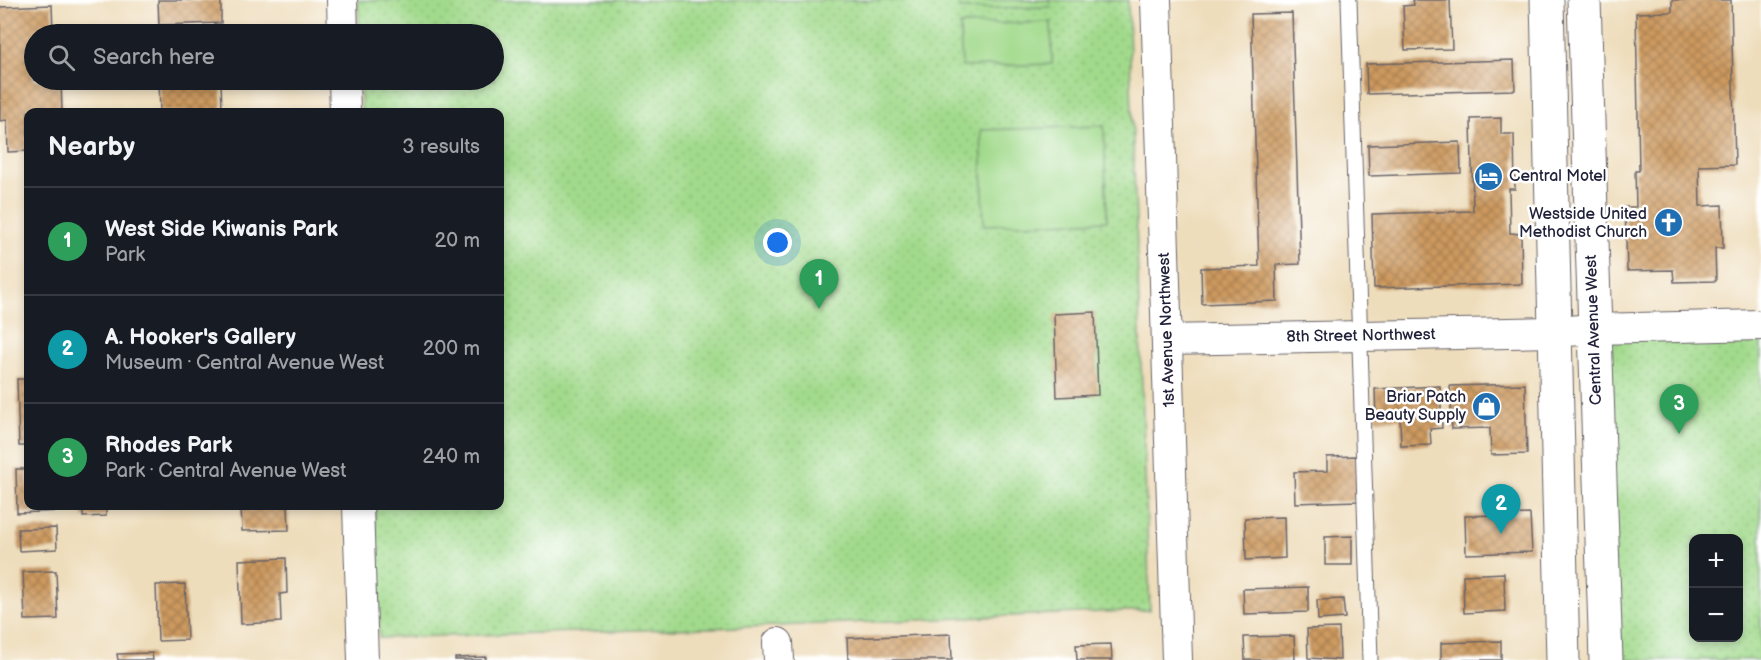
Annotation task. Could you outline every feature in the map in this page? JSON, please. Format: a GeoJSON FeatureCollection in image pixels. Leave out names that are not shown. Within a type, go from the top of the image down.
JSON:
{"type":"FeatureCollection","features":[{"type":"Feature","properties":{"kind":"highway"},"geometry":{"type":"LineString","coordinates":[[1547,0],[1563,660]]}},
{"type":"Feature","properties":{"kind":"highway","name":"Central Avenue West"},"geometry":{"type":"LineString","coordinates":[[1584,0],[1606,660]]}},
{"type":"Feature","properties":{"kind":"street"},"geometry":{"type":"LineString","coordinates":[[342,0],[343,24]]}},
{"type":"Feature","properties":{"kind":"street","name":"1st Avenue Northwest"},"geometry":{"type":"LineString","coordinates":[[1156,0],[1177,660]]}},
{"type":"Feature","properties":{"kind":"street"},"geometry":{"type":"LineString","coordinates":[[344,90],[345,108]]}},
{"type":"Feature","properties":{"kind":"street","name":"8th Street Northwest"},"geometry":{"type":"LineString","coordinates":[[1167,340],[1761,325]]}},
{"type":"Feature","properties":{"kind":"street"},"geometry":{"type":"LineString","coordinates":[[358,510],[363,660]]}},
{"type":"Feature","properties":{"kind":"lane"},"geometry":{"type":"LineString","coordinates":[[1350,0],[1371,660]]}},
{"type":"Feature","properties":{"kind":"green space"},"geometry":{"type":"Polygon","coordinates":[[[358,0],[1128,0],[1150,610],[775,626],[379,638],[375,510],[504,510],[504,108],[361,108],[360,90],[504,90],[504,24],[359,24],[358,0]]]}},
{"type":"Feature","properties":{"kind":"green space"},"geometry":{"type":"Polygon","coordinates":[[[959,0],[1050,0],[1050,7],[960,9],[959,0]]]}},
{"type":"Feature","properties":{"kind":"green space"},"geometry":{"type":"Polygon","coordinates":[[[1051,22],[1052,64],[962,67],[960,25],[1051,22]]]}},
{"type":"Feature","properties":{"kind":"green space"},"geometry":{"type":"Polygon","coordinates":[[[1104,126],[1107,221],[984,225],[981,130],[1104,126]]]}},
{"type":"Feature","properties":{"kind":"green space"},"geometry":{"type":"Polygon","coordinates":[[[1761,324],[1761,660],[1606,660],[1594,329],[1761,324]]]}},
{"type":"Feature","properties":{"kind":"building"},"geometry":{"type":"Polygon","coordinates":[[[158,0],[221,0],[221,23],[159,24],[158,0]]]}},
{"type":"Feature","properties":{"kind":"building"},"geometry":{"type":"Polygon","coordinates":[[[1413,0],[1450,0],[1452,49],[1405,50],[1403,6],[1414,5],[1413,0]]]}},
{"type":"Feature","properties":{"kind":"building"},"geometry":{"type":"Polygon","coordinates":[[[1672,0],[1731,0],[1735,165],[1699,166],[1700,206],[1722,205],[1723,248],[1715,248],[1716,281],[1674,282],[1673,270],[1627,271],[1625,207],[1636,207],[1635,171],[1639,171],[1636,13],[1672,12],[1672,0]]]}},
{"type":"Feature","properties":{"kind":"building"},"geometry":{"type":"Polygon","coordinates":[[[52,5],[53,24],[24,24],[24,90],[61,90],[62,108],[24,108],[24,151],[8,152],[7,120],[0,121],[0,7],[52,5]]]}},
{"type":"Feature","properties":{"kind":"building"},"geometry":{"type":"Polygon","coordinates":[[[1292,13],[1300,264],[1276,265],[1277,301],[1202,304],[1201,268],[1259,266],[1251,14],[1292,13]]]}},
{"type":"Feature","properties":{"kind":"building"},"geometry":{"type":"Polygon","coordinates":[[[1514,60],[1515,90],[1367,94],[1366,64],[1514,60]]]}},
{"type":"Feature","properties":{"kind":"building"},"geometry":{"type":"Polygon","coordinates":[[[159,90],[221,90],[222,108],[160,108],[159,90]]]}},
{"type":"Feature","properties":{"kind":"building"},"geometry":{"type":"Polygon","coordinates":[[[1501,118],[1501,134],[1514,134],[1515,189],[1509,189],[1510,233],[1521,234],[1522,284],[1374,288],[1372,214],[1473,211],[1471,119],[1501,118]]]}},
{"type":"Feature","properties":{"kind":"building"},"geometry":{"type":"Polygon","coordinates":[[[1460,142],[1461,173],[1369,176],[1368,145],[1460,142]]]}},
{"type":"Feature","properties":{"kind":"building"},"geometry":{"type":"Polygon","coordinates":[[[1095,312],[1098,395],[1057,397],[1054,314],[1095,312]]]}},
{"type":"Feature","properties":{"kind":"building"},"geometry":{"type":"Polygon","coordinates":[[[17,379],[24,379],[24,446],[19,446],[17,379]]]}},
{"type":"Feature","properties":{"kind":"building"},"geometry":{"type":"Polygon","coordinates":[[[1525,384],[1527,454],[1491,455],[1490,428],[1452,429],[1450,386],[1525,384]]]}},
{"type":"Feature","properties":{"kind":"building"},"geometry":{"type":"Polygon","coordinates":[[[1440,386],[1442,428],[1430,429],[1431,445],[1401,446],[1400,419],[1376,420],[1375,389],[1440,386]]]}},
{"type":"Feature","properties":{"kind":"building"},"geometry":{"type":"Polygon","coordinates":[[[1357,456],[1358,501],[1295,503],[1294,472],[1327,471],[1327,457],[1357,456]]]}},
{"type":"Feature","properties":{"kind":"building"},"geometry":{"type":"Polygon","coordinates":[[[16,469],[24,469],[24,510],[61,511],[17,513],[16,469]]]}},
{"type":"Feature","properties":{"kind":"building"},"geometry":{"type":"Polygon","coordinates":[[[83,510],[106,510],[106,516],[83,517],[83,510]]]}},
{"type":"Feature","properties":{"kind":"building"},"geometry":{"type":"Polygon","coordinates":[[[241,510],[288,510],[289,530],[242,531],[241,510]]]}},
{"type":"Feature","properties":{"kind":"building"},"geometry":{"type":"Polygon","coordinates":[[[1530,514],[1532,552],[1466,554],[1465,516],[1530,514]]]}},
{"type":"Feature","properties":{"kind":"building"},"geometry":{"type":"Polygon","coordinates":[[[1284,517],[1285,558],[1246,560],[1245,518],[1284,517]]]}},
{"type":"Feature","properties":{"kind":"building"},"geometry":{"type":"Polygon","coordinates":[[[56,528],[57,549],[19,551],[18,529],[56,528]]]}},
{"type":"Feature","properties":{"kind":"building"},"geometry":{"type":"Polygon","coordinates":[[[1352,536],[1352,565],[1325,565],[1325,537],[1352,536]]]}},
{"type":"Feature","properties":{"kind":"building"},"geometry":{"type":"Polygon","coordinates":[[[286,558],[287,593],[280,594],[281,622],[241,624],[239,560],[286,558]]]}},
{"type":"Feature","properties":{"kind":"building"},"geometry":{"type":"Polygon","coordinates":[[[56,571],[58,619],[25,620],[23,572],[56,571]]]}},
{"type":"Feature","properties":{"kind":"building"},"geometry":{"type":"Polygon","coordinates":[[[1504,573],[1505,611],[1464,613],[1463,575],[1504,573]]]}},
{"type":"Feature","properties":{"kind":"building"},"geometry":{"type":"Polygon","coordinates":[[[185,584],[187,640],[158,641],[156,585],[185,584]]]}},
{"type":"Feature","properties":{"kind":"building"},"geometry":{"type":"Polygon","coordinates":[[[1308,587],[1308,612],[1244,614],[1243,589],[1308,587]]]}},
{"type":"Feature","properties":{"kind":"building"},"geometry":{"type":"Polygon","coordinates":[[[1343,599],[1345,618],[1318,620],[1317,600],[1343,599]]]}},
{"type":"Feature","properties":{"kind":"building"},"geometry":{"type":"Polygon","coordinates":[[[1339,628],[1340,660],[1308,658],[1307,629],[1339,628]]]}},
{"type":"Feature","properties":{"kind":"building"},"geometry":{"type":"Polygon","coordinates":[[[951,634],[952,660],[848,660],[847,638],[951,634]]]}},
{"type":"Feature","properties":{"kind":"building"},"geometry":{"type":"Polygon","coordinates":[[[1294,636],[1295,660],[1245,660],[1244,637],[1294,636]]]}},
{"type":"Feature","properties":{"kind":"building"},"geometry":{"type":"Polygon","coordinates":[[[1501,641],[1501,660],[1441,660],[1441,643],[1501,641]]]}},
{"type":"Feature","properties":{"kind":"building"},"geometry":{"type":"Polygon","coordinates":[[[1111,644],[1112,660],[1077,660],[1076,645],[1111,644]]]}},
{"type":"Feature","properties":{"kind":"building"},"geometry":{"type":"Polygon","coordinates":[[[152,653],[153,660],[118,660],[117,654],[152,653]]]}},
{"type":"Feature","properties":{"kind":"building"},"geometry":{"type":"Polygon","coordinates":[[[486,657],[486,660],[455,660],[455,658],[486,657]]]}},
{"type":"Feature","properties":{"kind":"place","name":"Central Motel"},"geometry":{"type":"Point","coordinates":[1488,176]}},
{"type":"Feature","properties":{"kind":"place","name":"Westside United Methodist Church"},"geometry":{"type":"Point","coordinates":[1668,223]}},
{"type":"Feature","properties":{"kind":"place","name":"West Side Kiwanis Park"},"geometry":{"type":"Point","coordinates":[819,309]}},
{"type":"Feature","properties":{"kind":"place","name":"Briar Patch Beauty Supply"},"geometry":{"type":"Point","coordinates":[1487,406]}},
{"type":"Feature","properties":{"kind":"place","name":"Rhodes Park"},"geometry":{"type":"Point","coordinates":[1679,434]}},
{"type":"Feature","properties":{"kind":"place","name":"A. Hooker's Gallery"},"geometry":{"type":"Point","coordinates":[1501,534]}}]}
